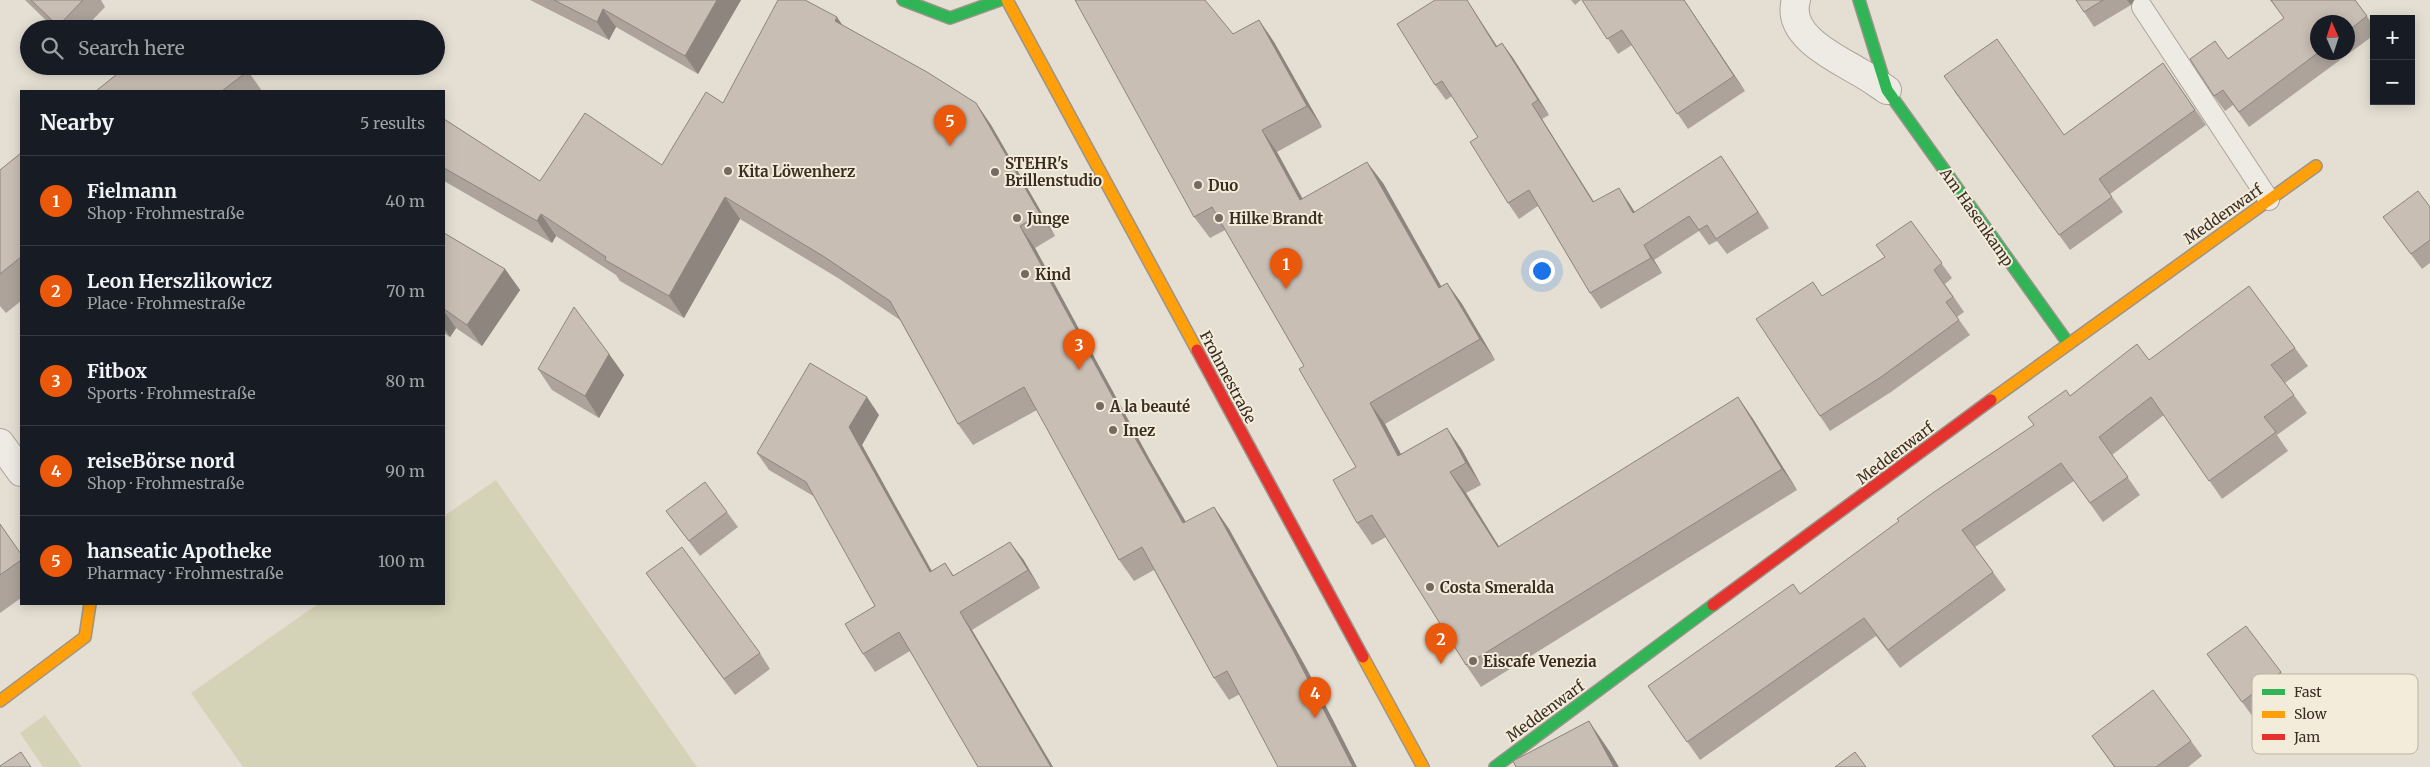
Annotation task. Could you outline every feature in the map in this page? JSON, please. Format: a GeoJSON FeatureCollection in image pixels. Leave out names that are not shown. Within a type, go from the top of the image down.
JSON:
{"type":"FeatureCollection","features":[{"type":"Feature","properties":{"kind":"street"},"geometry":{"type":"LineString","coordinates":[[903,0],[950,18],[1000,0]]}},
{"type":"Feature","properties":{"kind":"street","name":"Frohmestraße"},"geometry":{"type":"LineString","coordinates":[[1007,0],[1423,767]]}},
{"type":"Feature","properties":{"kind":"street","name":"Am Hasenkamp"},"geometry":{"type":"LineString","coordinates":[[1796,0],[1795,15],[1808,39],[1822,50],[1887,90]]}},
{"type":"Feature","properties":{"kind":"street","name":"Am Hasenkamp"},"geometry":{"type":"LineString","coordinates":[[1859,0],[1887,90],[2068,343]]}},
{"type":"Feature","properties":{"kind":"street","name":"Meddenwarf"},"geometry":{"type":"LineString","coordinates":[[1495,767],[2068,343],[2316,166]]}},
{"type":"Feature","properties":{"kind":"street"},"geometry":{"type":"LineString","coordinates":[[0,443],[20,471]]}},
{"type":"Feature","properties":{"kind":"street"},"geometry":{"type":"LineString","coordinates":[[0,701],[85,637],[90,605]]}},
{"type":"Feature","properties":{"kind":"lane"},"geometry":{"type":"LineString","coordinates":[[2142,7],[2269,200]]}},
{"type":"Feature","properties":{"kind":"green space"},"geometry":{"type":"Polygon","coordinates":[[[496,480],[697,767],[243,767],[191,693],[317,605],[445,605],[445,515],[496,480]]]}},
{"type":"Feature","properties":{"kind":"green space"},"geometry":{"type":"Polygon","coordinates":[[[45,715],[82,767],[43,767],[20,733],[45,715]]]}},
{"type":"Feature","properties":{"kind":"building"},"geometry":{"type":"Polygon","coordinates":[[[31,0],[83,0],[64,20],[52,20],[31,0]]]}},
{"type":"Feature","properties":{"kind":"building"},"geometry":{"type":"Polygon","coordinates":[[[554,0],[717,0],[685,56],[603,9],[597,22],[554,0]]]}},
{"type":"Feature","properties":{"kind":"building"},"geometry":{"type":"Polygon","coordinates":[[[778,0],[805,0],[837,17],[835,21],[927,72],[976,103],[1040,214],[1020,226],[1183,523],[1214,507],[1294,652],[1353,767],[1278,767],[1227,671],[1214,678],[1142,547],[1119,560],[1024,387],[958,424],[890,301],[823,256],[725,197],[669,296],[605,260],[606,257],[541,214],[537,221],[445,169],[445,120],[540,181],[585,113],[662,165],[706,92],[723,103],[778,0]]]}},
{"type":"Feature","properties":{"kind":"building"},"geometry":{"type":"Polygon","coordinates":[[[1075,0],[1205,0],[1233,34],[1259,20],[1307,106],[1262,130],[1300,200],[1367,162],[1439,288],[1447,283],[1480,339],[1370,403],[1398,456],[1447,428],[1466,463],[1450,472],[1498,547],[1738,397],[1782,469],[1466,665],[1372,515],[1357,523],[1333,480],[1356,467],[1299,369],[1304,366],[1212,207],[1194,217],[1075,0]]]}},
{"type":"Feature","properties":{"kind":"building"},"geometry":{"type":"Polygon","coordinates":[[[1435,0],[1467,0],[1496,47],[1502,43],[1538,100],[1532,104],[1593,202],[1619,188],[1633,213],[1721,156],[1758,212],[1716,239],[1707,225],[1699,230],[1689,216],[1644,245],[1651,258],[1590,293],[1529,190],[1508,203],[1470,142],[1478,137],[1442,81],[1435,85],[1397,24],[1435,0]]]}},
{"type":"Feature","properties":{"kind":"building"},"geometry":{"type":"Polygon","coordinates":[[[1582,0],[1684,0],[1734,76],[1677,114],[1622,30],[1607,39],[1582,0]]]}},
{"type":"Feature","properties":{"kind":"building"},"geometry":{"type":"Polygon","coordinates":[[[2076,0],[2103,0],[2084,12],[2076,0]]]}},
{"type":"Feature","properties":{"kind":"building"},"geometry":{"type":"Polygon","coordinates":[[[2271,0],[2355,0],[2367,16],[2355,25],[2355,15],[2310,15],[2310,59],[2239,112],[2223,90],[2214,96],[2190,59],[2215,41],[2228,59],[2284,18],[2271,0]]]}},
{"type":"Feature","properties":{"kind":"building"},"geometry":{"type":"Polygon","coordinates":[[[1997,39],[2064,135],[2163,63],[2195,110],[2099,179],[2112,197],[2059,235],[1944,76],[1997,39]]]}},
{"type":"Feature","properties":{"kind":"building"},"geometry":{"type":"Polygon","coordinates":[[[116,75],[243,75],[223,90],[97,90],[116,75]]]}},
{"type":"Feature","properties":{"kind":"building"},"geometry":{"type":"Polygon","coordinates":[[[20,154],[20,258],[0,274],[0,170],[20,154]]]}},
{"type":"Feature","properties":{"kind":"building"},"geometry":{"type":"Polygon","coordinates":[[[2418,191],[2430,207],[2430,240],[2411,254],[2383,217],[2418,191]]]}},
{"type":"Feature","properties":{"kind":"building"},"geometry":{"type":"Polygon","coordinates":[[[1911,221],[1942,263],[1934,270],[1953,297],[1946,302],[1959,320],[1881,377],[1820,416],[1756,319],[1813,282],[1822,296],[1885,257],[1876,245],[1911,221]]]}},
{"type":"Feature","properties":{"kind":"building"},"geometry":{"type":"Polygon","coordinates":[[[445,234],[505,269],[467,325],[445,310],[445,234]]]}},
{"type":"Feature","properties":{"kind":"building"},"geometry":{"type":"Polygon","coordinates":[[[2249,286],[2295,348],[2271,365],[2294,395],[2264,417],[2276,432],[2209,481],[2151,397],[2099,437],[2128,477],[2090,503],[2061,463],[1962,530],[1993,572],[1888,650],[1864,618],[1687,742],[1648,686],[1793,584],[1800,594],[1899,521],[1897,519],[1934,492],[2034,425],[2028,417],[2066,390],[2070,396],[2137,344],[2149,360],[2249,286]]]}},
{"type":"Feature","properties":{"kind":"building"},"geometry":{"type":"Polygon","coordinates":[[[574,307],[609,354],[585,396],[538,369],[574,307]]]}},
{"type":"Feature","properties":{"kind":"building"},"geometry":{"type":"Polygon","coordinates":[[[810,363],[867,397],[849,427],[930,572],[945,563],[953,576],[1010,542],[1028,570],[960,612],[1051,767],[978,767],[899,632],[863,654],[845,624],[875,606],[806,482],[757,453],[810,363]]]}},
{"type":"Feature","properties":{"kind":"building"},"geometry":{"type":"Polygon","coordinates":[[[705,482],[727,512],[689,541],[666,511],[705,482]]]}},
{"type":"Feature","properties":{"kind":"building"},"geometry":{"type":"Polygon","coordinates":[[[0,524],[20,553],[20,561],[0,575],[0,524]]]}},
{"type":"Feature","properties":{"kind":"building"},"geometry":{"type":"Polygon","coordinates":[[[682,547],[760,653],[724,679],[646,573],[682,547]]]}},
{"type":"Feature","properties":{"kind":"building"},"geometry":{"type":"Polygon","coordinates":[[[2246,626],[2281,672],[2278,674],[2252,674],[2252,694],[2242,702],[2207,654],[2246,626]]]}},
{"type":"Feature","properties":{"kind":"building"},"geometry":{"type":"Polygon","coordinates":[[[2153,690],[2191,741],[2156,767],[2115,767],[2092,736],[2153,690]]]}},
{"type":"Feature","properties":{"kind":"building"},"geometry":{"type":"Polygon","coordinates":[[[1589,721],[1614,767],[1516,767],[1513,761],[1589,721]]]}},
{"type":"Feature","properties":{"kind":"building"},"geometry":{"type":"Polygon","coordinates":[[[21,752],[31,767],[0,767],[0,766],[21,752]]]}},
{"type":"Feature","properties":{"kind":"building"},"geometry":{"type":"Polygon","coordinates":[[[1855,752],[1866,767],[1835,767],[1855,752]]]}},
{"type":"Feature","properties":{"kind":"traffic: fast"},"geometry":{"type":"LineString","coordinates":[[903,0],[950,18],[1000,0]]}},
{"type":"Feature","properties":{"kind":"traffic: fast"},"geometry":{"type":"LineString","coordinates":[[1859,0],[1887,90],[2068,343]]}},
{"type":"Feature","properties":{"kind":"traffic: fast"},"geometry":{"type":"LineString","coordinates":[[1495,767],[1713,605]]}},
{"type":"Feature","properties":{"kind":"traffic: slow"},"geometry":{"type":"LineString","coordinates":[[1007,0],[1197,350]]}},
{"type":"Feature","properties":{"kind":"traffic: slow"},"geometry":{"type":"LineString","coordinates":[[1991,400],[2316,166]]}},
{"type":"Feature","properties":{"kind":"traffic: slow"},"geometry":{"type":"LineString","coordinates":[[0,701],[85,637],[90,605]]}},
{"type":"Feature","properties":{"kind":"traffic: slow"},"geometry":{"type":"LineString","coordinates":[[1363,657],[1423,767]]}},
{"type":"Feature","properties":{"kind":"traffic: jam"},"geometry":{"type":"LineString","coordinates":[[1197,350],[1363,657]]}},
{"type":"Feature","properties":{"kind":"traffic: jam"},"geometry":{"type":"LineString","coordinates":[[1713,605],[1991,400]]}},
{"type":"Feature","properties":{"kind":"place","name":"hanseatic Apotheke"},"geometry":{"type":"Point","coordinates":[950,146]}},
{"type":"Feature","properties":{"kind":"place","name":"Kita Löwenherz"},"geometry":{"type":"Point","coordinates":[728,171]}},
{"type":"Feature","properties":{"kind":"place","name":"STEHR's Brillenstudio"},"geometry":{"type":"Point","coordinates":[995,172]}},
{"type":"Feature","properties":{"kind":"place","name":"Duo"},"geometry":{"type":"Point","coordinates":[1198,185]}},
{"type":"Feature","properties":{"kind":"place","name":"Junge"},"geometry":{"type":"Point","coordinates":[1017,218]}},
{"type":"Feature","properties":{"kind":"place","name":"Hilke Brandt"},"geometry":{"type":"Point","coordinates":[1219,218]}},
{"type":"Feature","properties":{"kind":"place","name":"Kind"},"geometry":{"type":"Point","coordinates":[1025,274]}},
{"type":"Feature","properties":{"kind":"place","name":"Fielmann"},"geometry":{"type":"Point","coordinates":[1286,289]}},
{"type":"Feature","properties":{"kind":"place","name":"Fitbox"},"geometry":{"type":"Point","coordinates":[1079,370]}},
{"type":"Feature","properties":{"kind":"place","name":"A la beauté"},"geometry":{"type":"Point","coordinates":[1100,406]}},
{"type":"Feature","properties":{"kind":"place","name":"Inez"},"geometry":{"type":"Point","coordinates":[1113,430]}},
{"type":"Feature","properties":{"kind":"place","name":"Costa Smeralda"},"geometry":{"type":"Point","coordinates":[1430,587]}},
{"type":"Feature","properties":{"kind":"place","name":"Eiscafe Venezia"},"geometry":{"type":"Point","coordinates":[1473,661]}},
{"type":"Feature","properties":{"kind":"place","name":"Leon Herszlikowicz"},"geometry":{"type":"Point","coordinates":[1441,664]}},
{"type":"Feature","properties":{"kind":"place","name":"reiseBörse nord"},"geometry":{"type":"Point","coordinates":[1315,718]}}]}
